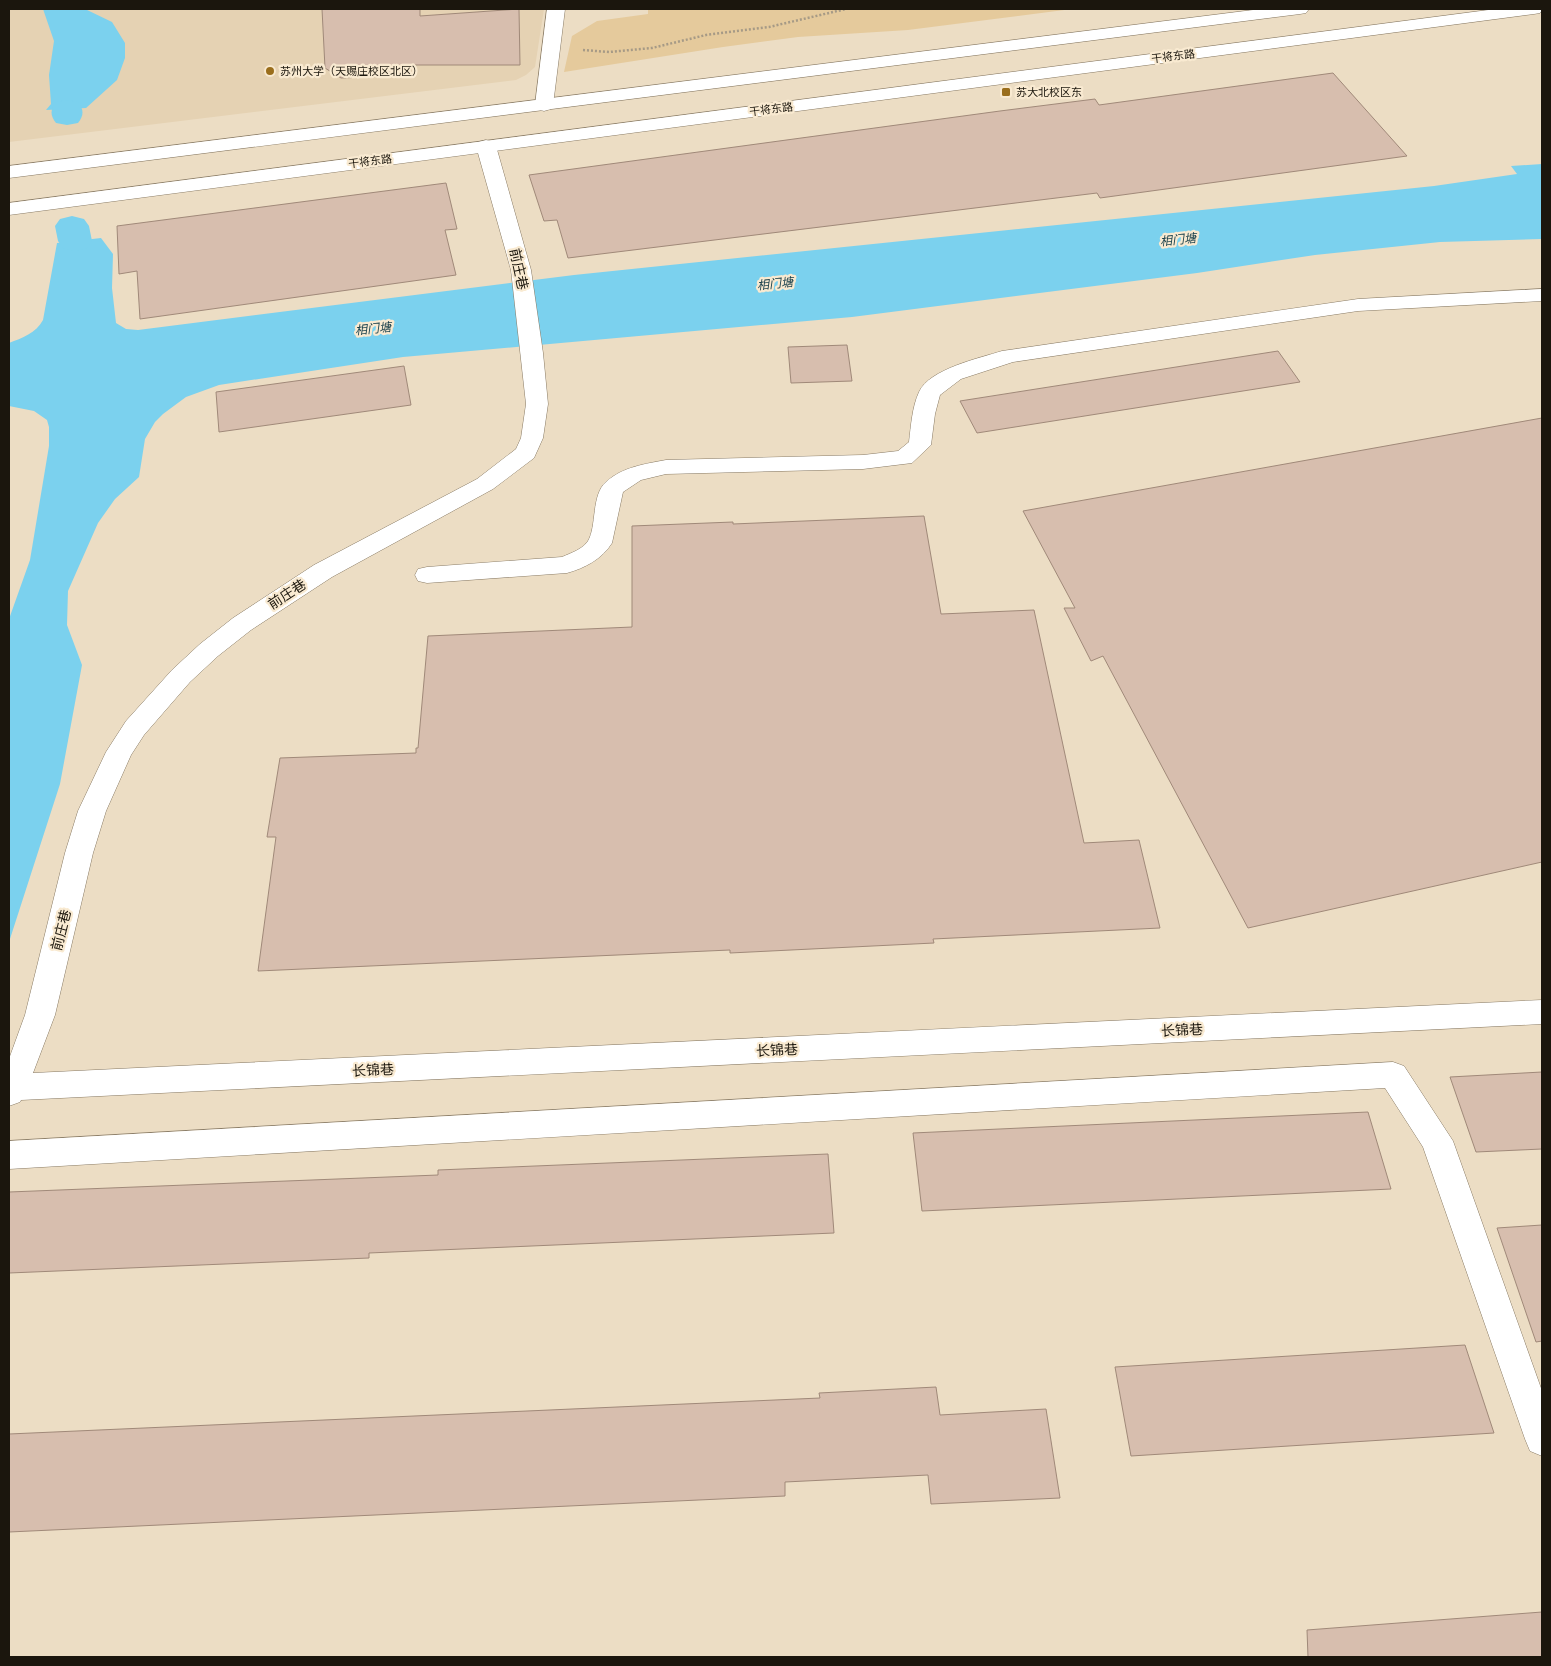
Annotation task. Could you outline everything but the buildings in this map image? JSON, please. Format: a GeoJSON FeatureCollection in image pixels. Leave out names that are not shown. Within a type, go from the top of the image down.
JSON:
{"type":"FeatureCollection","features":[{"type":"Feature","properties":{"kind":"main road"},"geometry":{"type":"LineString","coordinates":[[544,104],[556,9]]}},
{"type":"Feature","properties":{"kind":"main road"},"geometry":{"type":"LineString","coordinates":[[9,172],[1300,9]]}},
{"type":"Feature","properties":{"kind":"main road","name":"干将东路"},"geometry":{"type":"LineString","coordinates":[[9,209],[1534,9]]}},
{"type":"Feature","properties":{"kind":"main road","name":"前庄巷"},"geometry":{"type":"LineString","coordinates":[[10,1090],[29,1047],[40,1015],[79,852],[92,811],[119,752],[135,728],[181,676],[209,650],[242,624],[323,571],[438,511],[484,484],[526,453],[532,438],[537,404],[532,353],[521,270],[486,146]]}},
{"type":"Feature","properties":{"kind":"main road"},"geometry":{"type":"LineString","coordinates":[[427,575],[567,565],[590,553],[600,543],[613,488],[634,474],[666,467],[864,462],[904,458],[920,445],[924,414],[930,392],[953,374],[1010,356],[1358,305],[1542,295]]}},
{"type":"Feature","properties":{"kind":"main road","name":"长锦巷"},"geometry":{"type":"LineString","coordinates":[[10,1090],[1542,1012]]}},
{"type":"Feature","properties":{"kind":"main road"},"geometry":{"type":"LineString","coordinates":[[9,1155],[1393,1075],[1437,1141],[1542,1439]]}},
{"type":"Feature","properties":{"kind":"path"},"geometry":{"type":"LineString","coordinates":[[550,48],[609,52],[652,48],[706,35],[769,27],[846,9]]}},
{"type":"Feature","properties":{"kind":"shaded area","name":"苏州大学（天赐庄校区北区）"},"geometry":{"type":"Polygon","coordinates":[[[9,9],[544,9],[535,67],[526,75],[516,80],[9,142],[9,9]]]}},
{"type":"Feature","properties":{"kind":"shaded area"},"geometry":{"type":"Polygon","coordinates":[[[648,9],[1072,9],[908,30],[798,37],[564,72],[572,36],[597,21],[648,14],[648,9]]]}},
{"type":"Feature","properties":{"kind":"water"},"geometry":{"type":"Polygon","coordinates":[[[43,9],[85,9],[112,22],[125,43],[125,58],[117,80],[86,108],[46,110],[51,104],[49,75],[54,41],[43,9]]]}},
{"type":"Feature","properties":{"kind":"water","name":"相门塘"},"geometry":{"type":"Polygon","coordinates":[[[1542,164],[1542,239],[1440,242],[1315,255],[1197,273],[852,317],[403,357],[219,385],[186,397],[155,422],[145,439],[139,477],[115,499],[98,523],[68,591],[67,625],[82,665],[60,784],[9,942],[9,619],[30,560],[49,446],[49,427],[47,420],[34,411],[9,406],[9,343],[33,332],[43,320],[57,243],[101,238],[113,254],[112,288],[116,323],[126,329],[138,330],[574,275],[1434,186],[1517,174],[1511,166],[1542,164]]]}},
{"type":"Feature","properties":{"kind":"waterway"},"geometry":{"type":"LineString","coordinates":[[67,109],[67,116]]}},
{"type":"Feature","properties":{"kind":"waterway"},"geometry":{"type":"LineString","coordinates":[[72,226],[75,241]]}},
{"type":"Feature","properties":{"kind":"place","name":"苏州大学（天赐庄校区北区）"},"geometry":{"type":"Point","coordinates":[270,71]}},
{"type":"Feature","properties":{"kind":"place","name":"苏大北校区东"},"geometry":{"type":"Point","coordinates":[1006,92]}}]}
